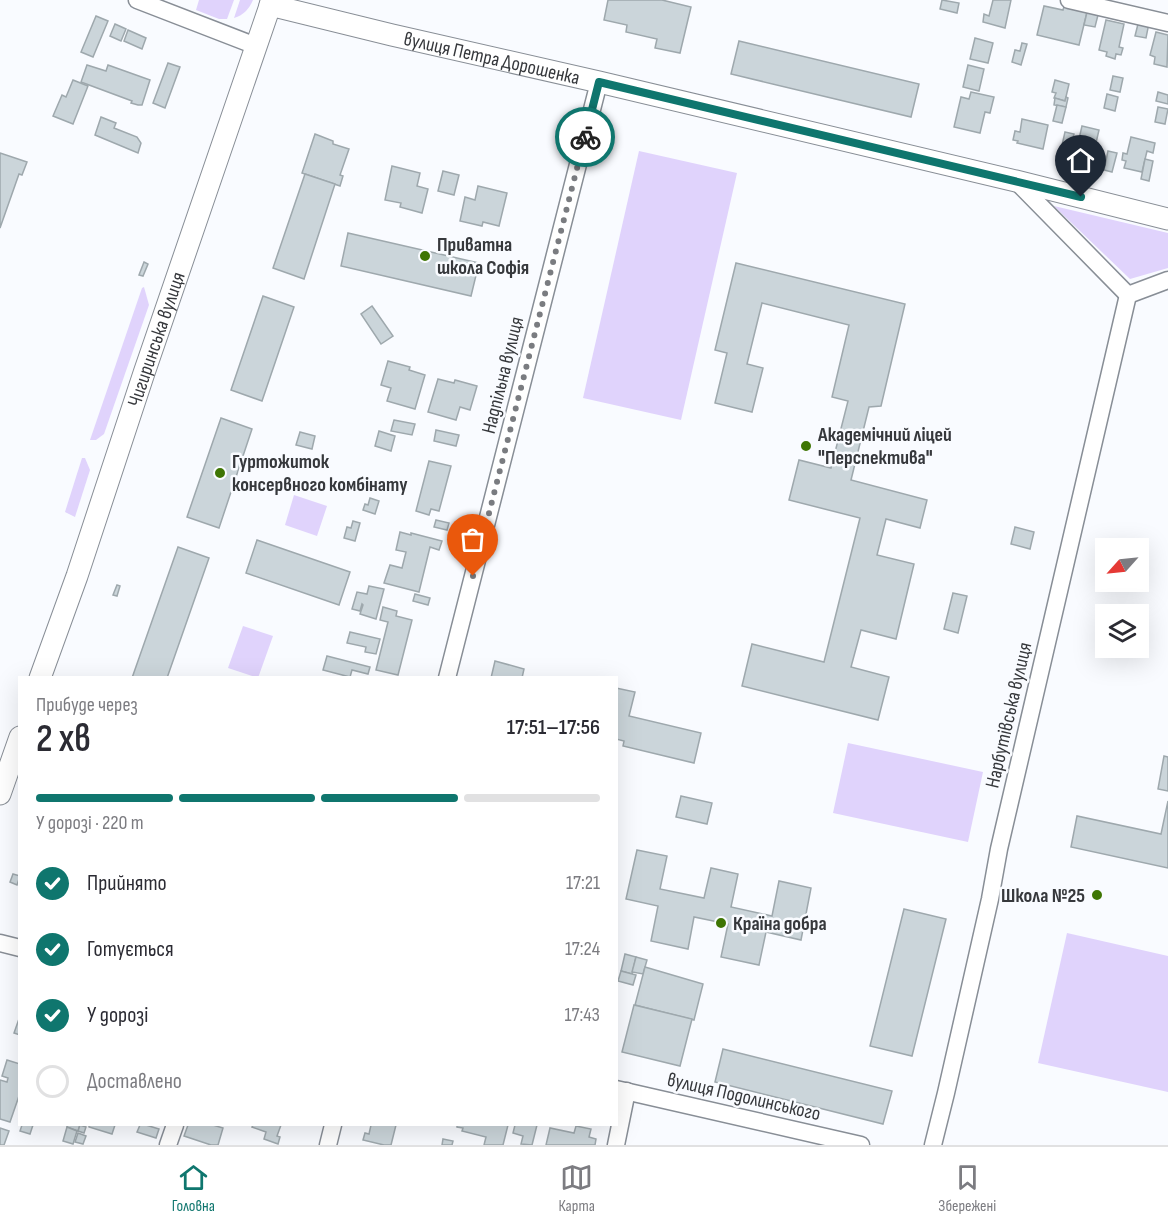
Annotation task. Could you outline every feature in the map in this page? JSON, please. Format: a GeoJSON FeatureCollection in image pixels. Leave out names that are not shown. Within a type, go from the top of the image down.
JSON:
{"type":"FeatureCollection","features":[{"type":"Feature","properties":{"kind":"main road","name":"Чигиринська вулиця"},"geometry":{"type":"LineString","coordinates":[[41,676],[271,3]]}},
{"type":"Feature","properties":{"kind":"main road","name":"вулиця Петра Дорошенка"},"geometry":{"type":"LineString","coordinates":[[271,3],[392,35],[599,82],[1168,219]]}},
{"type":"Feature","properties":{"kind":"main road"},"geometry":{"type":"LineString","coordinates":[[0,794],[18,743]]}},
{"type":"Feature","properties":{"kind":"street"},"geometry":{"type":"LineString","coordinates":[[137,0],[256,46]]}},
{"type":"Feature","properties":{"kind":"street"},"geometry":{"type":"LineString","coordinates":[[1069,0],[1168,23]]}},
{"type":"Feature","properties":{"kind":"street","name":"Надпільна вулиця"},"geometry":{"type":"LineString","coordinates":[[448,676],[599,82]]}},
{"type":"Feature","properties":{"kind":"street"},"geometry":{"type":"LineString","coordinates":[[1016,181],[1128,295],[1168,280]]}},
{"type":"Feature","properties":{"kind":"street","name":"Нарбутівська вулиця"},"geometry":{"type":"LineString","coordinates":[[933,1145],[990,899],[999,849],[1128,295]]}},
{"type":"Feature","properties":{"kind":"street"},"geometry":{"type":"LineString","coordinates":[[0,943],[18,948]]}},
{"type":"Feature","properties":{"kind":"street"},"geometry":{"type":"LineString","coordinates":[[616,1145],[622,1090]]}},
{"type":"Feature","properties":{"kind":"street","name":"вулиця Подолинського"},"geometry":{"type":"LineString","coordinates":[[622,1090],[861,1145]]}},
{"type":"Feature","properties":{"kind":"street"},"geometry":{"type":"LineString","coordinates":[[168,1145],[175,1126]]}},
{"type":"Feature","properties":{"kind":"street"},"geometry":{"type":"LineString","coordinates":[[328,1145],[333,1126]]}},
{"type":"Feature","properties":{"kind":"shaded area"},"geometry":{"type":"Polygon","coordinates":[[[199,0],[234,0],[227,19],[219,19],[196,10],[199,0]]]}},
{"type":"Feature","properties":{"kind":"shaded area"},"geometry":{"type":"Polygon","coordinates":[[[240,0],[253,0],[246,11],[234,18],[240,0]]]}},
{"type":"Feature","properties":{"kind":"shaded area"},"geometry":{"type":"Polygon","coordinates":[[[639,151],[737,173],[681,420],[583,398],[639,151]]]}},
{"type":"Feature","properties":{"kind":"shaded area"},"geometry":{"type":"Polygon","coordinates":[[[1054,206],[1168,233],[1168,268],[1130,279],[1054,206]]]}},
{"type":"Feature","properties":{"kind":"shaded area"},"geometry":{"type":"Polygon","coordinates":[[[144,287],[149,305],[104,434],[96,440],[90,440],[142,288],[144,287]]]}},
{"type":"Feature","properties":{"kind":"shaded area"},"geometry":{"type":"Polygon","coordinates":[[[82,458],[85,458],[90,470],[75,517],[65,512],[82,458]]]}},
{"type":"Feature","properties":{"kind":"shaded area"},"geometry":{"type":"Polygon","coordinates":[[[294,495],[327,506],[317,536],[285,525],[294,495]]]}},
{"type":"Feature","properties":{"kind":"shaded area"},"geometry":{"type":"Polygon","coordinates":[[[243,626],[273,636],[259,676],[228,668],[243,626]]]}},
{"type":"Feature","properties":{"kind":"shaded area"},"geometry":{"type":"Polygon","coordinates":[[[848,743],[983,772],[968,842],[833,813],[848,743]]]}},
{"type":"Feature","properties":{"kind":"shaded area"},"geometry":{"type":"Polygon","coordinates":[[[1067,933],[1168,956],[1168,1092],[1038,1063],[1067,933]]]}},
{"type":"Feature","properties":{"kind":"building"},"geometry":{"type":"Polygon","coordinates":[[[608,0],[662,0],[691,7],[680,53],[655,48],[657,39],[626,32],[627,25],[604,20],[608,0]]]}},
{"type":"Feature","properties":{"kind":"building"},"geometry":{"type":"Polygon","coordinates":[[[942,0],[959,3],[957,13],[940,9],[942,0]]]}},
{"type":"Feature","properties":{"kind":"building"},"geometry":{"type":"Polygon","coordinates":[[[993,0],[1011,0],[1005,28],[983,22],[984,14],[989,16],[993,0]]]}},
{"type":"Feature","properties":{"kind":"building"},"geometry":{"type":"Polygon","coordinates":[[[1065,3],[1088,8],[1079,45],[1037,35],[1044,6],[1063,10],[1065,3]]]}},
{"type":"Feature","properties":{"kind":"building"},"geometry":{"type":"Polygon","coordinates":[[[1088,8],[1099,11],[1095,27],[1084,25],[1088,8]]]}},
{"type":"Feature","properties":{"kind":"building"},"geometry":{"type":"Polygon","coordinates":[[[96,16],[108,21],[93,57],[81,52],[96,16]]]}},
{"type":"Feature","properties":{"kind":"building"},"geometry":{"type":"Polygon","coordinates":[[[1106,20],[1124,24],[1119,47],[1123,48],[1121,55],[1116,54],[1115,59],[1106,56],[1107,52],[1099,50],[1106,20]]]}},
{"type":"Feature","properties":{"kind":"building"},"geometry":{"type":"Polygon","coordinates":[[[1139,20],[1149,23],[1146,38],[1135,36],[1139,20]]]}},
{"type":"Feature","properties":{"kind":"building"},"geometry":{"type":"Polygon","coordinates":[[[115,24],[126,29],[121,41],[110,36],[115,24]]]}},
{"type":"Feature","properties":{"kind":"building"},"geometry":{"type":"Polygon","coordinates":[[[128,30],[146,38],[142,49],[124,41],[128,30]]]}},
{"type":"Feature","properties":{"kind":"building"},"geometry":{"type":"Polygon","coordinates":[[[1156,32],[1168,35],[1167,67],[1154,64],[1155,57],[1150,55],[1156,32]]]}},
{"type":"Feature","properties":{"kind":"building"},"geometry":{"type":"Polygon","coordinates":[[[975,38],[993,43],[988,63],[970,59],[975,38]]]}},
{"type":"Feature","properties":{"kind":"building"},"geometry":{"type":"Polygon","coordinates":[[[739,41],[919,84],[911,117],[731,74],[739,41]]]}},
{"type":"Feature","properties":{"kind":"building"},"geometry":{"type":"Polygon","coordinates":[[[1022,43],[1027,44],[1021,65],[1012,62],[1015,50],[1020,51],[1022,43]]]}},
{"type":"Feature","properties":{"kind":"building"},"geometry":{"type":"Polygon","coordinates":[[[168,63],[180,67],[165,108],[153,103],[168,63]]]}},
{"type":"Feature","properties":{"kind":"building"},"geometry":{"type":"Polygon","coordinates":[[[87,65],[106,71],[108,65],[150,80],[142,105],[131,103],[132,101],[81,82],[87,65]]]}},
{"type":"Feature","properties":{"kind":"building"},"geometry":{"type":"Polygon","coordinates":[[[968,65],[984,69],[979,91],[963,87],[968,65]]]}},
{"type":"Feature","properties":{"kind":"building"},"geometry":{"type":"Polygon","coordinates":[[[1113,76],[1123,78],[1120,92],[1110,90],[1113,76]]]}},
{"type":"Feature","properties":{"kind":"building"},"geometry":{"type":"Polygon","coordinates":[[[73,80],[88,86],[73,124],[53,116],[62,95],[66,97],[73,80]]]}},
{"type":"Feature","properties":{"kind":"building"},"geometry":{"type":"Polygon","coordinates":[[[1055,80],[1069,84],[1065,101],[1054,98],[1056,93],[1052,92],[1055,80]]]}},
{"type":"Feature","properties":{"kind":"building"},"geometry":{"type":"Polygon","coordinates":[[[971,92],[994,97],[990,113],[985,112],[980,133],[954,127],[961,97],[969,99],[971,92]]]}},
{"type":"Feature","properties":{"kind":"building"},"geometry":{"type":"Polygon","coordinates":[[[1158,92],[1168,95],[1168,104],[1156,101],[1158,92]]]}},
{"type":"Feature","properties":{"kind":"building"},"geometry":{"type":"Polygon","coordinates":[[[1107,94],[1118,97],[1115,111],[1104,108],[1107,94]]]}},
{"type":"Feature","properties":{"kind":"building"},"geometry":{"type":"Polygon","coordinates":[[[1066,97],[1068,98],[1066,107],[1054,105],[1055,98],[1065,101],[1066,97]]]}},
{"type":"Feature","properties":{"kind":"building"},"geometry":{"type":"Polygon","coordinates":[[[1057,105],[1066,107],[1062,123],[1053,121],[1057,105]]]}},
{"type":"Feature","properties":{"kind":"building"},"geometry":{"type":"Polygon","coordinates":[[[1158,107],[1168,109],[1165,124],[1155,122],[1158,107]]]}},
{"type":"Feature","properties":{"kind":"building"},"geometry":{"type":"Polygon","coordinates":[[[101,117],[116,123],[114,128],[137,137],[141,143],[138,153],[95,135],[101,117]]]}},
{"type":"Feature","properties":{"kind":"building"},"geometry":{"type":"Polygon","coordinates":[[[1022,119],[1048,125],[1043,149],[1013,140],[1015,131],[1020,132],[1022,119]]]}},
{"type":"Feature","properties":{"kind":"building"},"geometry":{"type":"Polygon","coordinates":[[[1082,126],[1099,130],[1092,160],[1075,156],[1082,126]]]}},
{"type":"Feature","properties":{"kind":"building"},"geometry":{"type":"Polygon","coordinates":[[[1065,132],[1074,134],[1073,138],[1079,139],[1074,159],[1060,154],[1065,132]]]}},
{"type":"Feature","properties":{"kind":"building"},"geometry":{"type":"Polygon","coordinates":[[[315,134],[333,141],[333,144],[349,149],[340,175],[343,176],[340,186],[302,173],[315,134]]]}},
{"type":"Feature","properties":{"kind":"building"},"geometry":{"type":"Polygon","coordinates":[[[1131,137],[1155,143],[1153,153],[1147,151],[1142,172],[1124,168],[1126,161],[1122,160],[1123,153],[1127,154],[1131,137]]]}},
{"type":"Feature","properties":{"kind":"building"},"geometry":{"type":"Polygon","coordinates":[[[1108,151],[1117,153],[1112,172],[1104,170],[1108,151]]]}},
{"type":"Feature","properties":{"kind":"building"},"geometry":{"type":"Polygon","coordinates":[[[0,153],[27,162],[22,175],[19,174],[0,228],[0,153]]]}},
{"type":"Feature","properties":{"kind":"building"},"geometry":{"type":"Polygon","coordinates":[[[1145,159],[1153,161],[1149,181],[1141,179],[1145,159]]]}},
{"type":"Feature","properties":{"kind":"building"},"geometry":{"type":"Polygon","coordinates":[[[392,166],[420,173],[417,186],[428,189],[422,213],[400,207],[401,203],[385,200],[392,166]]]}},
{"type":"Feature","properties":{"kind":"building"},"geometry":{"type":"Polygon","coordinates":[[[443,171],[459,175],[454,195],[438,191],[443,171]]]}},
{"type":"Feature","properties":{"kind":"building"},"geometry":{"type":"Polygon","coordinates":[[[305,174],[335,184],[304,279],[273,268],[305,174]]]}},
{"type":"Feature","properties":{"kind":"building"},"geometry":{"type":"Polygon","coordinates":[[[478,186],[507,193],[499,226],[483,222],[482,226],[460,221],[465,197],[475,200],[478,186]]]}},
{"type":"Feature","properties":{"kind":"building"},"geometry":{"type":"Polygon","coordinates":[[[348,233],[479,263],[471,296],[341,266],[348,233]]]}},
{"type":"Feature","properties":{"kind":"building"},"geometry":{"type":"Polygon","coordinates":[[[144,262],[148,264],[143,276],[139,275],[144,262]]]}},
{"type":"Feature","properties":{"kind":"building"},"geometry":{"type":"Polygon","coordinates":[[[736,263],[905,304],[881,406],[869,407],[851,480],[927,500],[920,528],[886,519],[877,555],[914,564],[896,639],[861,630],[851,667],[889,677],[878,720],[742,686],[752,644],[824,662],[860,518],[789,500],[799,460],[831,468],[848,401],[832,397],[849,325],[762,303],[747,364],[763,368],[752,412],[715,403],[727,353],[715,350],[736,263]]]}},
{"type":"Feature","properties":{"kind":"building"},"geometry":{"type":"Polygon","coordinates":[[[263,296],[294,307],[262,401],[231,390],[263,296]]]}},
{"type":"Feature","properties":{"kind":"building"},"geometry":{"type":"Polygon","coordinates":[[[372,306],[393,336],[381,344],[361,314],[372,306]]]}},
{"type":"Feature","properties":{"kind":"building"},"geometry":{"type":"Polygon","coordinates":[[[388,361],[410,367],[409,370],[425,375],[415,409],[387,401],[391,388],[381,385],[388,361]]]}},
{"type":"Feature","properties":{"kind":"building"},"geometry":{"type":"Polygon","coordinates":[[[438,379],[454,383],[455,380],[477,386],[470,410],[460,407],[456,420],[428,412],[438,379]]]}},
{"type":"Feature","properties":{"kind":"building","name":"Гуртожиток консервного комбінату"},"geometry":{"type":"Polygon","coordinates":[[[221,418],[252,429],[219,528],[187,517],[221,418]]]}},
{"type":"Feature","properties":{"kind":"building"},"geometry":{"type":"Polygon","coordinates":[[[394,420],[415,424],[412,435],[391,431],[394,420]]]}},
{"type":"Feature","properties":{"kind":"building"},"geometry":{"type":"Polygon","coordinates":[[[436,430],[459,435],[456,446],[434,441],[436,430]]]}},
{"type":"Feature","properties":{"kind":"building"},"geometry":{"type":"Polygon","coordinates":[[[379,431],[395,436],[391,451],[375,446],[379,431]]]}},
{"type":"Feature","properties":{"kind":"building"},"geometry":{"type":"Polygon","coordinates":[[[300,432],[315,436],[312,449],[296,445],[300,432]]]}},
{"type":"Feature","properties":{"kind":"building"},"geometry":{"type":"Polygon","coordinates":[[[429,461],[451,466],[439,511],[431,509],[429,515],[416,511],[429,461]]]}},
{"type":"Feature","properties":{"kind":"building"},"geometry":{"type":"Polygon","coordinates":[[[370,498],[379,501],[375,514],[363,510],[370,498]]]}},
{"type":"Feature","properties":{"kind":"building"},"geometry":{"type":"Polygon","coordinates":[[[436,520],[449,523],[447,530],[434,527],[436,520]]]}},
{"type":"Feature","properties":{"kind":"building"},"geometry":{"type":"Polygon","coordinates":[[[353,521],[360,523],[355,541],[344,538],[347,527],[351,528],[353,521]]]}},
{"type":"Feature","properties":{"kind":"building"},"geometry":{"type":"Polygon","coordinates":[[[1015,527],[1034,532],[1030,549],[1011,544],[1015,527]]]}},
{"type":"Feature","properties":{"kind":"building"},"geometry":{"type":"Polygon","coordinates":[[[400,532],[442,541],[439,550],[430,547],[419,592],[384,583],[390,565],[402,568],[406,552],[396,550],[400,532]]]}},
{"type":"Feature","properties":{"kind":"building"},"geometry":{"type":"Polygon","coordinates":[[[257,540],[350,572],[339,605],[246,573],[257,540]]]}},
{"type":"Feature","properties":{"kind":"building"},"geometry":{"type":"Polygon","coordinates":[[[178,547],[209,558],[168,676],[133,676],[178,547]]]}},
{"type":"Feature","properties":{"kind":"building"},"geometry":{"type":"Polygon","coordinates":[[[117,585],[120,586],[117,596],[113,595],[117,585]]]}},
{"type":"Feature","properties":{"kind":"building"},"geometry":{"type":"Polygon","coordinates":[[[369,586],[384,589],[376,619],[360,614],[362,604],[360,611],[352,609],[357,592],[367,594],[369,586]]]}},
{"type":"Feature","properties":{"kind":"building"},"geometry":{"type":"Polygon","coordinates":[[[953,593],[967,596],[958,633],[944,629],[953,593]]]}},
{"type":"Feature","properties":{"kind":"building"},"geometry":{"type":"Polygon","coordinates":[[[415,594],[430,598],[428,605],[413,601],[415,594]]]}},
{"type":"Feature","properties":{"kind":"building"},"geometry":{"type":"Polygon","coordinates":[[[383,607],[397,611],[396,616],[412,620],[398,675],[376,670],[388,622],[380,620],[383,607]]]}},
{"type":"Feature","properties":{"kind":"building"},"geometry":{"type":"Polygon","coordinates":[[[350,632],[380,639],[376,654],[365,652],[366,647],[347,643],[350,632]]]}},
{"type":"Feature","properties":{"kind":"building"},"geometry":{"type":"Polygon","coordinates":[[[327,656],[370,667],[368,674],[352,670],[350,676],[323,670],[327,656]]]}},
{"type":"Feature","properties":{"kind":"building"},"geometry":{"type":"Polygon","coordinates":[[[495,661],[524,669],[522,676],[491,676],[495,661]]]}},
{"type":"Feature","properties":{"kind":"building"},"geometry":{"type":"Polygon","coordinates":[[[618,688],[635,692],[629,716],[701,733],[694,763],[623,746],[624,741],[618,740],[618,688]]]}},
{"type":"Feature","properties":{"kind":"building"},"geometry":{"type":"Polygon","coordinates":[[[1164,756],[1168,757],[1168,791],[1158,789],[1164,756]]]}},
{"type":"Feature","properties":{"kind":"building"},"geometry":{"type":"Polygon","coordinates":[[[681,796],[712,803],[707,824],[676,817],[681,796]]]}},
{"type":"Feature","properties":{"kind":"building"},"geometry":{"type":"Polygon","coordinates":[[[1168,801],[1168,868],[1071,847],[1077,816],[1161,834],[1168,801]]]}},
{"type":"Feature","properties":{"kind":"building"},"geometry":{"type":"Polygon","coordinates":[[[637,850],[667,856],[660,889],[704,898],[711,868],[738,874],[731,907],[772,916],[779,881],[811,888],[801,940],[766,932],[759,965],[721,957],[728,924],[694,917],[688,949],[651,941],[658,906],[626,899],[637,850]]]}},
{"type":"Feature","properties":{"kind":"building"},"geometry":{"type":"Polygon","coordinates":[[[13,874],[18,875],[17,885],[10,882],[13,874]]]}},
{"type":"Feature","properties":{"kind":"building"},"geometry":{"type":"Polygon","coordinates":[[[904,909],[946,919],[912,1056],[870,1046],[904,909]]]}},
{"type":"Feature","properties":{"kind":"building"},"geometry":{"type":"Polygon","coordinates":[[[625,954],[636,957],[632,974],[621,971],[625,954]]]}},
{"type":"Feature","properties":{"kind":"building"},"geometry":{"type":"Polygon","coordinates":[[[636,957],[647,960],[643,974],[632,972],[636,957]]]}},
{"type":"Feature","properties":{"kind":"building"},"geometry":{"type":"Polygon","coordinates":[[[645,967],[703,984],[694,1020],[635,1005],[645,967]]]}},
{"type":"Feature","properties":{"kind":"building"},"geometry":{"type":"Polygon","coordinates":[[[621,971],[636,975],[633,985],[618,981],[621,971]]]}},
{"type":"Feature","properties":{"kind":"building"},"geometry":{"type":"Polygon","coordinates":[[[634,1005],[692,1019],[680,1066],[622,1052],[634,1005]]]}},
{"type":"Feature","properties":{"kind":"building"},"geometry":{"type":"Polygon","coordinates":[[[18,1022],[18,1034],[14,1033],[18,1022]]]}},
{"type":"Feature","properties":{"kind":"building"},"geometry":{"type":"Polygon","coordinates":[[[723,1049],[892,1091],[883,1124],[715,1082],[723,1049]]]}},
{"type":"Feature","properties":{"kind":"building"},"geometry":{"type":"Polygon","coordinates":[[[7,1060],[18,1063],[18,1099],[10,1122],[0,1119],[0,1080],[7,1082],[8,1078],[2,1076],[7,1060]]]}},
{"type":"Feature","properties":{"kind":"building"},"geometry":{"type":"Polygon","coordinates":[[[22,1126],[33,1126],[30,1134],[20,1131],[22,1126]]]}},
{"type":"Feature","properties":{"kind":"building"},"geometry":{"type":"Polygon","coordinates":[[[68,1126],[80,1126],[78,1131],[68,1126]]]}},
{"type":"Feature","properties":{"kind":"building"},"geometry":{"type":"Polygon","coordinates":[[[80,1126],[86,1127],[84,1133],[78,1131],[80,1126]]]}},
{"type":"Feature","properties":{"kind":"building"},"geometry":{"type":"Polygon","coordinates":[[[89,1126],[115,1126],[112,1134],[89,1126]]]}},
{"type":"Feature","properties":{"kind":"building"},"geometry":{"type":"Polygon","coordinates":[[[140,1126],[159,1129],[156,1138],[137,1132],[140,1126]]]}},
{"type":"Feature","properties":{"kind":"building"},"geometry":{"type":"Polygon","coordinates":[[[188,1126],[223,1128],[218,1145],[184,1136],[188,1126]]]}},
{"type":"Feature","properties":{"kind":"building"},"geometry":{"type":"Polygon","coordinates":[[[281,1126],[277,1136],[280,1137],[278,1144],[264,1139],[266,1132],[252,1127],[281,1126]]]}},
{"type":"Feature","properties":{"kind":"building"},"geometry":{"type":"Polygon","coordinates":[[[371,1126],[396,1126],[391,1145],[363,1140],[365,1133],[369,1134],[371,1126]]]}},
{"type":"Feature","properties":{"kind":"building"},"geometry":{"type":"Polygon","coordinates":[[[508,1126],[503,1145],[484,1145],[486,1137],[462,1131],[463,1128],[457,1127],[508,1126]]]}},
{"type":"Feature","properties":{"kind":"building"},"geometry":{"type":"Polygon","coordinates":[[[515,1126],[537,1126],[532,1145],[521,1144],[523,1136],[513,1133],[515,1126]]]}},
{"type":"Feature","properties":{"kind":"building"},"geometry":{"type":"Polygon","coordinates":[[[576,1126],[591,1129],[589,1137],[596,1139],[595,1145],[546,1145],[550,1128],[574,1133],[576,1126]]]}},
{"type":"Feature","properties":{"kind":"building"},"geometry":{"type":"Polygon","coordinates":[[[67,1127],[77,1131],[73,1144],[63,1141],[67,1127]]]}},
{"type":"Feature","properties":{"kind":"building"},"geometry":{"type":"Polygon","coordinates":[[[0,1128],[9,1131],[4,1145],[0,1145],[0,1128]]]}},
{"type":"Feature","properties":{"kind":"building"},"geometry":{"type":"Polygon","coordinates":[[[78,1133],[86,1136],[83,1144],[75,1142],[78,1133]]]}},
{"type":"Feature","properties":{"kind":"building"},"geometry":{"type":"Polygon","coordinates":[[[443,1139],[453,1141],[452,1145],[442,1145],[443,1139]]]}},
{"type":"Feature","properties":{"kind":"way so far"},"geometry":{"type":"LineString","coordinates":[[473,576],[585,137]]}},
{"type":"Feature","properties":{"kind":"place","name":"Приватна школа Софія"},"geometry":{"type":"Point","coordinates":[425,256]}},
{"type":"Feature","properties":{"kind":"place","name":"Академічний ліцей \"Перспектива\""},"geometry":{"type":"Point","coordinates":[806,446]}},
{"type":"Feature","properties":{"kind":"place","name":"Гуртожиток консервного комбінату"},"geometry":{"type":"Point","coordinates":[220,473]}},
{"type":"Feature","properties":{"kind":"place","name":"Школа №25"},"geometry":{"type":"Point","coordinates":[1097,895]}},
{"type":"Feature","properties":{"kind":"place","name":"Країна добра"},"geometry":{"type":"Point","coordinates":[721,923]}},
{"type":"Feature","properties":{"kind":"route"},"geometry":{"type":"LineString","coordinates":[[585,137],[599,82],[1081,197]]}}]}
